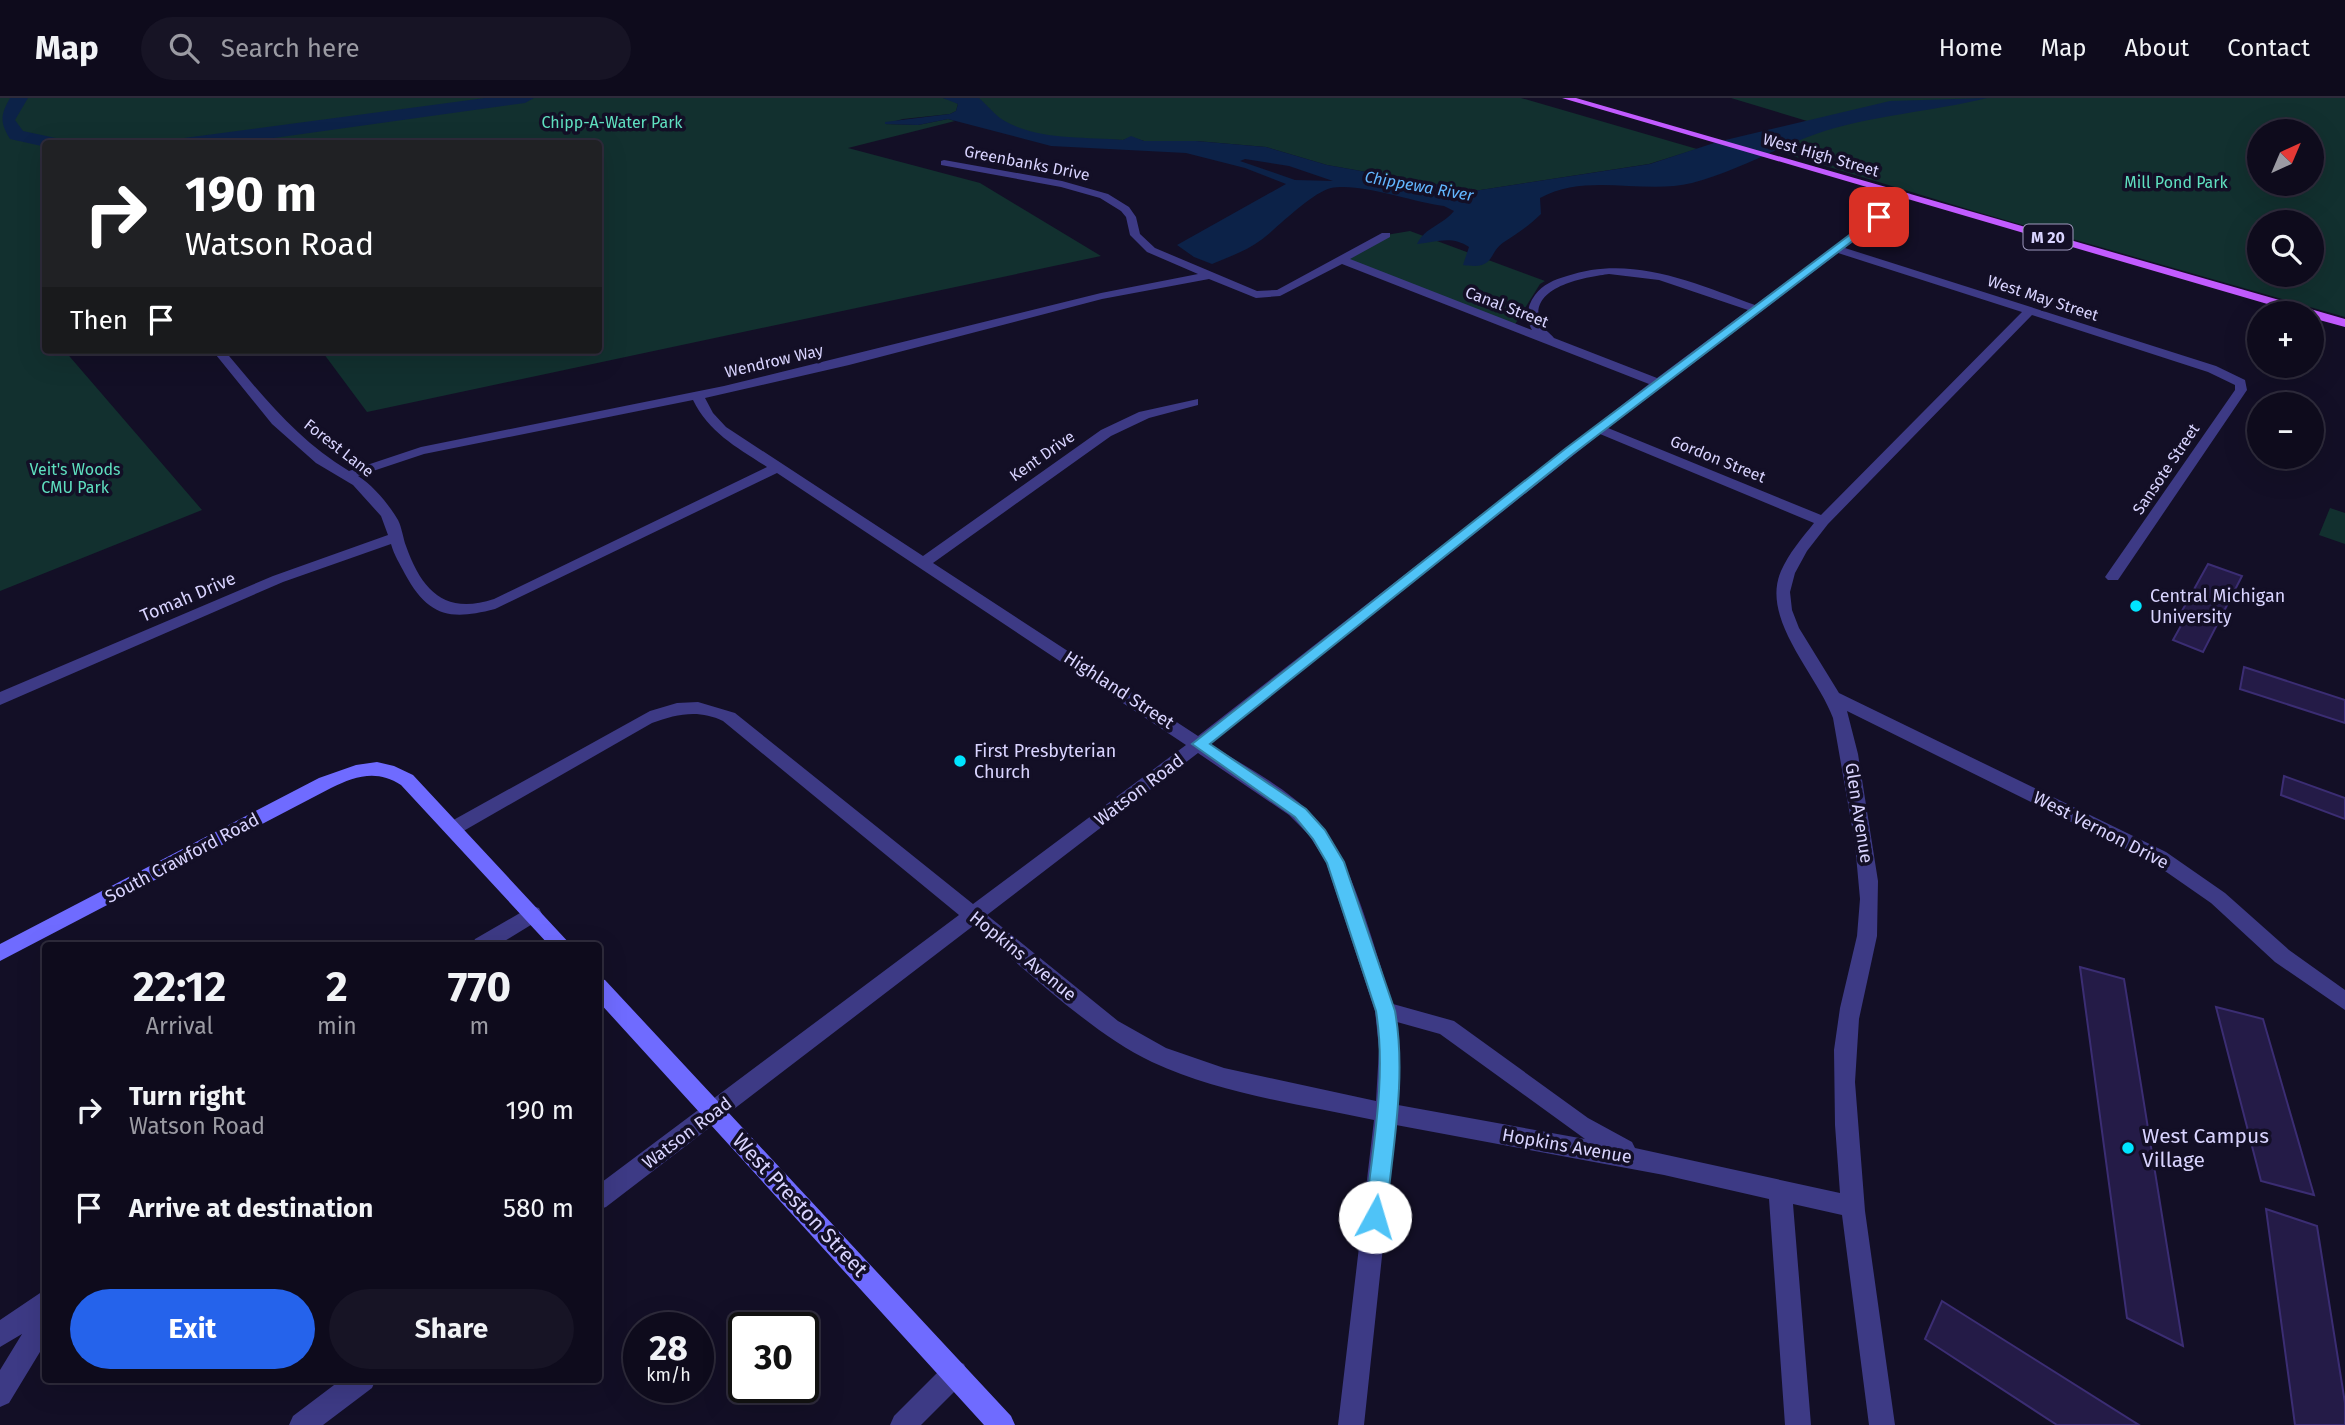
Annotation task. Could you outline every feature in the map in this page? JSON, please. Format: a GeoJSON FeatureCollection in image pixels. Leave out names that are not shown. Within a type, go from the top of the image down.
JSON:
{"type":"FeatureCollection","features":[{"type":"Feature","properties":{"kind":"main road","name":"West High Street"},"geometry":{"type":"LineString","coordinates":[[1566,98],[2270,301]]}},
{"type":"Feature","properties":{"kind":"main road","name":"West High Street"},"geometry":{"type":"LineString","coordinates":[[2324,317],[2345,323]]}},
{"type":"Feature","properties":{"kind":"street","name":"Greenbanks Drive"},"geometry":{"type":"LineString","coordinates":[[944,163],[1062,184],[1110,198],[1128,212],[1135,235],[1145,246],[1250,294],[1270,296],[1285,290],[1386,236]]}},
{"type":"Feature","properties":{"kind":"street","name":"Watson Road"},"geometry":{"type":"LineString","coordinates":[[602,1196],[1199,744],[1599,429],[1908,196]]}},
{"type":"Feature","properties":{"kind":"street","name":"West May Street"},"geometry":{"type":"LineString","coordinates":[[1837,249],[2225,373],[2238,380]]}},
{"type":"Feature","properties":{"kind":"street","name":"Canal Street"},"geometry":{"type":"LineString","coordinates":[[1342,260],[1660,384]]}},
{"type":"Feature","properties":{"kind":"street"},"geometry":{"type":"LineString","coordinates":[[1557,343],[1536,327],[1532,319],[1533,310],[1546,289],[1579,275],[1611,272],[1654,275],[1758,310]]}},
{"type":"Feature","properties":{"kind":"street","name":"Wendrow Way"},"geometry":{"type":"LineString","coordinates":[[349,475],[421,451],[698,396],[1113,293],[1206,276]]}},
{"type":"Feature","properties":{"kind":"street","name":"Glen Avenue"},"geometry":{"type":"LineString","coordinates":[[1882,1425],[1854,1207],[1844,1083],[1845,1050],[1852,999],[1867,937],[1870,893],[1847,739],[1833,697],[1792,632],[1781,594],[1793,559],[1823,522],[2030,310]]}},
{"type":"Feature","properties":{"kind":"street","name":"Forest Lane"},"geometry":{"type":"LineString","coordinates":[[221,354],[277,421],[321,460],[349,475],[390,518],[395,538],[427,598],[451,608],[475,609],[499,602],[778,467]]}},
{"type":"Feature","properties":{"kind":"street","name":"Sansote Street"},"geometry":{"type":"LineString","coordinates":[[2113,577],[2241,390],[2238,380]]}},
{"type":"Feature","properties":{"kind":"street","name":"Highland Street"},"geometry":{"type":"LineString","coordinates":[[698,396],[716,426],[1199,744],[1300,813],[1319,834],[1335,862],[1385,1011],[1389,1033],[1390,1070],[1352,1425]]}},
{"type":"Feature","properties":{"kind":"street","name":"Kent Drive"},"geometry":{"type":"LineString","coordinates":[[924,562],[1106,433],[1144,415],[1193,402]]}},
{"type":"Feature","properties":{"kind":"street","name":"Gordon Street"},"geometry":{"type":"LineString","coordinates":[[1599,429],[1823,522]]}},
{"type":"Feature","properties":{"kind":"street","name":"Tomah Drive"},"geometry":{"type":"LineString","coordinates":[[0,699],[278,579],[395,538]]}},
{"type":"Feature","properties":{"kind":"street","name":"West Vernon Drive"},"geometry":{"type":"LineString","coordinates":[[1833,697],[2159,857],[2198,882],[2238,914],[2282,956],[2345,1001]]}},
{"type":"Feature","properties":{"kind":"street","name":"Hopkins Avenue"},"geometry":{"type":"LineString","coordinates":[[454,828],[646,719],[678,709],[701,708],[729,717],[1111,1027],[1159,1055],[1224,1078],[1386,1112],[1664,1164],[1854,1207]]}},
{"type":"Feature","properties":{"kind":"street","name":"South Crawford Road"},"geometry":{"type":"LineString","coordinates":[[0,953],[325,783],[366,769],[386,770],[401,775],[454,828]]}},
{"type":"Feature","properties":{"kind":"street"},"geometry":{"type":"LineString","coordinates":[[454,828],[558,942]]}},
{"type":"Feature","properties":{"kind":"street"},"geometry":{"type":"LineString","coordinates":[[487,942],[532,914]]}},
{"type":"Feature","properties":{"kind":"street","name":"West Preston Street"},"geometry":{"type":"LineString","coordinates":[[602,990],[1002,1425]]}},
{"type":"Feature","properties":{"kind":"street","name":"Hopkins Avenue"},"geometry":{"type":"LineString","coordinates":[[1385,1011],[1447,1027],[1586,1129],[1616,1146],[1664,1164]]}},
{"type":"Feature","properties":{"kind":"street"},"geometry":{"type":"LineString","coordinates":[[1780,1191],[1798,1425]]}},
{"type":"Feature","properties":{"kind":"street"},"geometry":{"type":"LineString","coordinates":[[0,1335],[42,1304]]}},
{"type":"Feature","properties":{"kind":"street"},"geometry":{"type":"LineString","coordinates":[[0,1394],[42,1325]]}},
{"type":"Feature","properties":{"kind":"street"},"geometry":{"type":"LineString","coordinates":[[903,1425],[955,1373]]}},
{"type":"Feature","properties":{"kind":"street"},"geometry":{"type":"LineString","coordinates":[[302,1425],[358,1383]]}},
{"type":"Feature","properties":{"kind":"green space"},"geometry":{"type":"Polygon","coordinates":[[[0,98],[951,99],[958,104],[956,111],[950,114],[903,119],[885,124],[918,125],[948,119],[955,121],[848,148],[980,183],[1101,256],[367,412],[324,354],[602,354],[602,140],[42,140],[42,354],[67,354],[202,510],[0,591],[0,98]]]}},
{"type":"Feature","properties":{"kind":"green space"},"geometry":{"type":"Polygon","coordinates":[[[967,98],[1521,98],[1697,149],[1649,164],[1474,191],[1327,165],[1266,147],[1196,141],[1144,141],[1131,137],[1123,140],[1020,137],[967,98]]]}},
{"type":"Feature","properties":{"kind":"green space","name":"Mill Pond Park"},"geometry":{"type":"Polygon","coordinates":[[[1731,98],[2345,98],[2345,317],[2324,311],[2324,301],[2289,301],[1974,211],[1757,145],[1827,127],[1731,98]]]}},
{"type":"Feature","properties":{"kind":"green space"},"geometry":{"type":"Polygon","coordinates":[[[1410,231],[1545,281],[1540,284],[1514,326],[1342,260],[1386,235],[1410,231]]]}},
{"type":"Feature","properties":{"kind":"green space"},"geometry":{"type":"Polygon","coordinates":[[[2330,508],[2345,513],[2345,544],[2319,535],[2330,508]]]}},
{"type":"Feature","properties":{"kind":"water"},"geometry":{"type":"Polygon","coordinates":[[[943,98],[979,98],[1003,120],[1046,135],[1123,140],[1131,136],[1144,141],[1196,141],[1266,147],[1327,165],[1474,191],[1650,164],[1717,142],[1890,101],[1987,98],[1880,118],[1816,134],[1724,173],[1692,183],[1654,187],[1596,185],[1558,190],[1540,198],[1541,214],[1537,218],[1499,246],[1490,260],[1474,266],[1463,265],[1469,247],[1463,243],[1444,240],[1417,244],[1424,234],[1454,211],[1444,206],[1387,193],[1343,187],[1323,191],[1304,203],[1255,244],[1212,264],[1194,257],[1177,245],[1286,184],[1245,168],[1186,153],[1051,146],[948,119],[918,125],[885,124],[950,114],[956,111],[958,104],[943,98]],[[1245,159],[1240,161],[1295,180],[1333,181],[1289,166],[1245,159]]]}},
{"type":"Feature","properties":{"kind":"building"},"geometry":{"type":"Polygon","coordinates":[[[2208,564],[2242,576],[2203,652],[2173,640],[2183,622],[2177,620],[2208,564]]]}},
{"type":"Feature","properties":{"kind":"building"},"geometry":{"type":"Polygon","coordinates":[[[2244,667],[2345,700],[2345,723],[2240,689],[2244,667]]]}},
{"type":"Feature","properties":{"kind":"building"},"geometry":{"type":"Polygon","coordinates":[[[2284,776],[2345,798],[2345,819],[2281,795],[2284,776]]]}},
{"type":"Feature","properties":{"kind":"building","name":"West Campus Village"},"geometry":{"type":"Polygon","coordinates":[[[2080,967],[2124,979],[2183,1346],[2127,1318],[2080,967]]]}},
{"type":"Feature","properties":{"kind":"building","name":"West Campus Village"},"geometry":{"type":"Polygon","coordinates":[[[2216,1007],[2263,1019],[2314,1195],[2261,1181],[2216,1007]]]}},
{"type":"Feature","properties":{"kind":"building","name":"West Campus Village"},"geometry":{"type":"Polygon","coordinates":[[[2266,1209],[2317,1226],[2345,1403],[2345,1425],[2295,1425],[2266,1209]]]}},
{"type":"Feature","properties":{"kind":"building"},"geometry":{"type":"Polygon","coordinates":[[[1942,1301],[2139,1425],[2057,1425],[1925,1339],[1942,1301]]]}},
{"type":"Feature","properties":{"kind":"waterway","name":"Chippewa River"},"geometry":{"type":"LineString","coordinates":[[19,98],[6,120],[17,135],[42,140]]}},
{"type":"Feature","properties":{"kind":"waterway","name":"Chippewa River"},"geometry":{"type":"LineString","coordinates":[[214,140],[525,98]]}},
{"type":"Feature","properties":{"kind":"place","name":"Central Michigan University"},"geometry":{"type":"Point","coordinates":[2136,606]}},
{"type":"Feature","properties":{"kind":"place","name":"First Presbyterian Church"},"geometry":{"type":"Point","coordinates":[960,761]}},
{"type":"Feature","properties":{"kind":"place","name":"West Campus Village"},"geometry":{"type":"Point","coordinates":[2128,1148]}},
{"type":"Feature","properties":{"kind":"route"},"geometry":{"type":"LineString","coordinates":[[1375,1217],[1390,1070],[1389,1033],[1385,1011],[1335,862],[1319,834],[1300,813],[1199,744],[1569,451],[1879,217]]}},
{"type":"Feature","properties":{"kind":"park label","name":"Chipp-A-Water Park"},"geometry":{"type":"Point","coordinates":[612,122]}},
{"type":"Feature","properties":{"kind":"park label","name":"Veit's Woods CMU Park"},"geometry":{"type":"Point","coordinates":[75,478]}}]}
